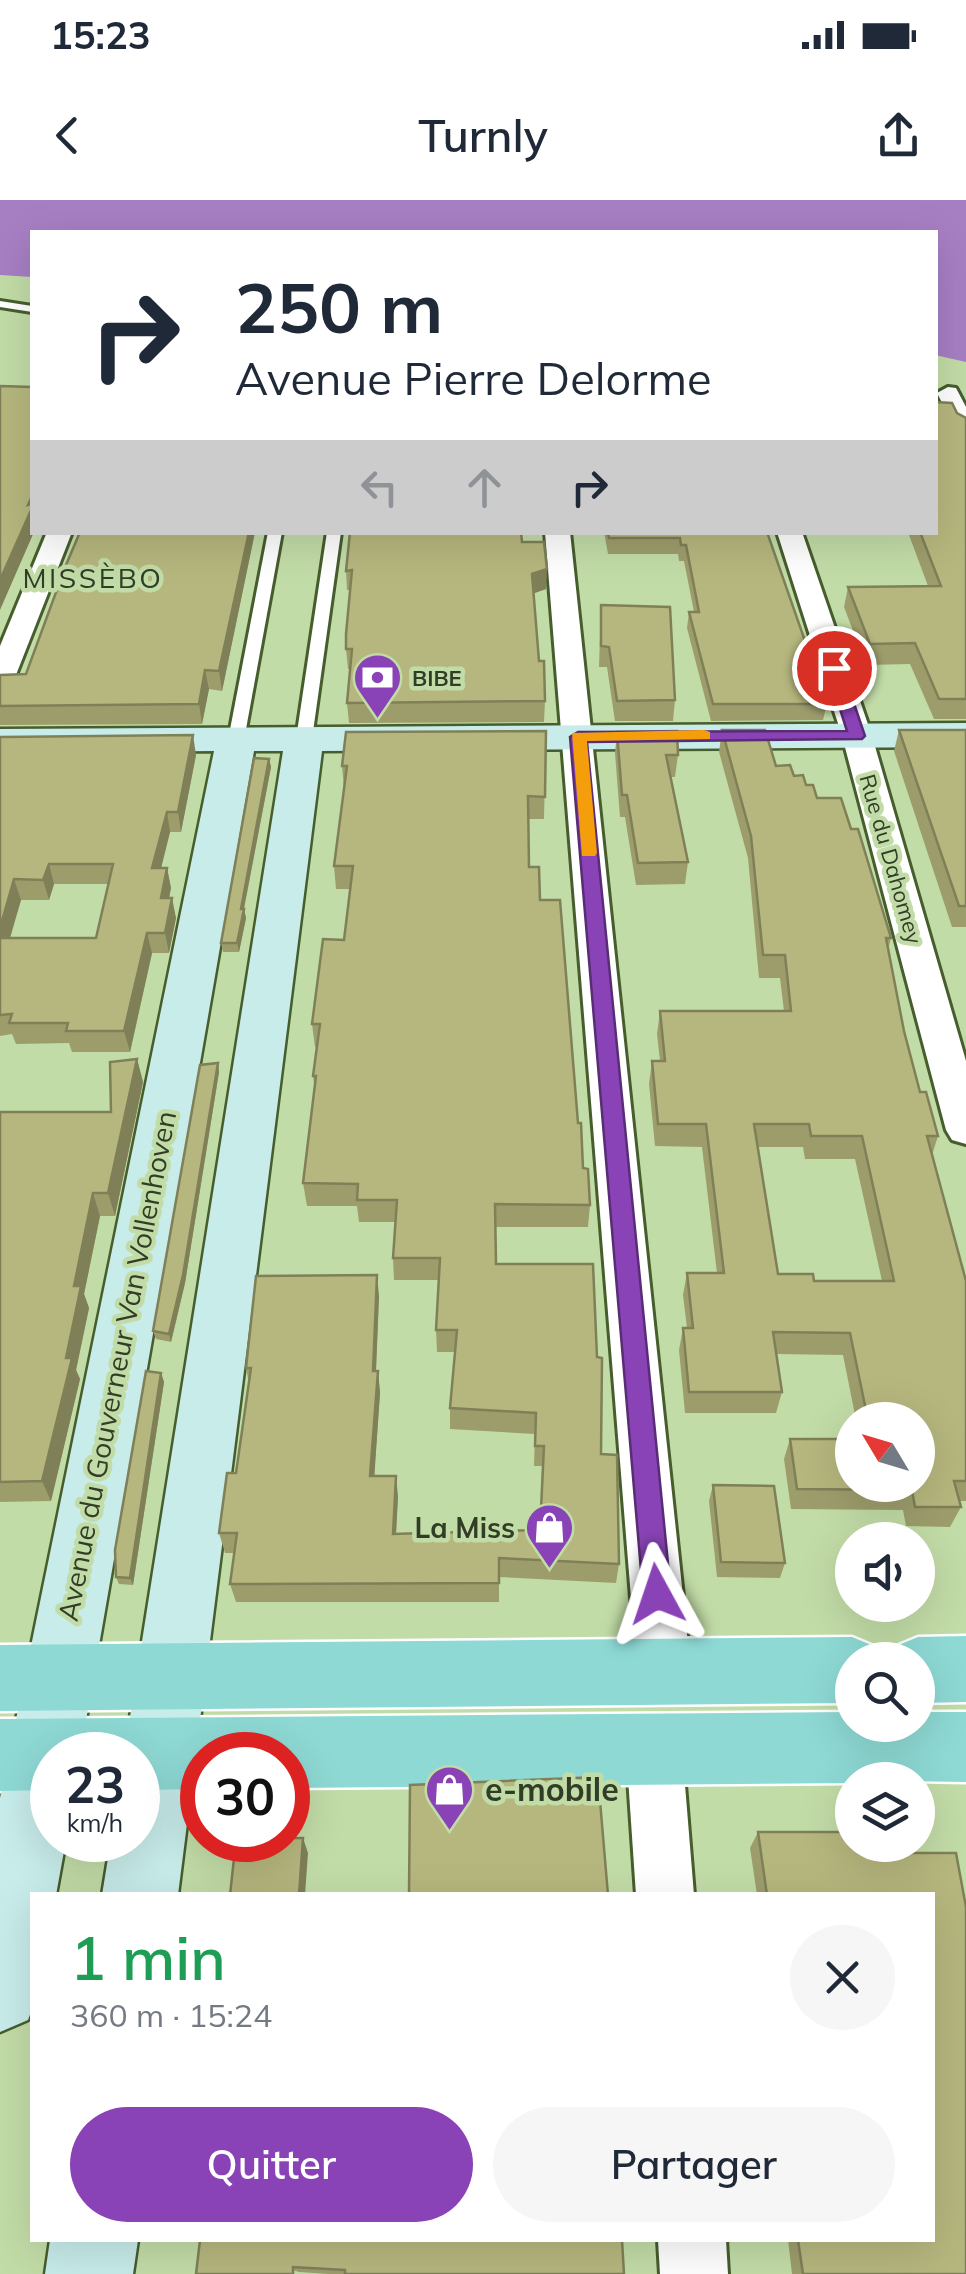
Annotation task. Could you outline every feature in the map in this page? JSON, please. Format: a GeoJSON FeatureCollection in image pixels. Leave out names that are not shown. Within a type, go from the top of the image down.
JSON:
{"type":"FeatureCollection","features":[{"type":"Feature","properties":{"kind":"main road"},"geometry":{"type":"LineString","coordinates":[[0,741],[966,735]]}},
{"type":"Feature","properties":{"kind":"main road"},"geometry":{"type":"LineString","coordinates":[[160,1741],[304,739]]}},
{"type":"Feature","properties":{"kind":"main road","name":"Avenue du Gouverneur Van Vollenhoven"},"geometry":{"type":"LineString","coordinates":[[0,1992],[29,1678],[236,740]]}},
{"type":"Feature","properties":{"kind":"main road"},"geometry":{"type":"LineString","coordinates":[[935,1670],[966,1669]]}},
{"type":"Feature","properties":{"kind":"main road"},"geometry":{"type":"LineString","coordinates":[[29,1678],[835,1670]]}},
{"type":"Feature","properties":{"kind":"main road"},"geometry":{"type":"LineString","coordinates":[[160,1754],[966,1747]]}},
{"type":"Feature","properties":{"kind":"main road"},"geometry":{"type":"LineString","coordinates":[[140,1892],[144,1862]]}},
{"type":"Feature","properties":{"kind":"main road"},"geometry":{"type":"LineString","coordinates":[[89,2274],[94,2242]]}},
{"type":"Feature","properties":{"kind":"street"},"geometry":{"type":"LineString","coordinates":[[948,393],[966,428]]}},
{"type":"Feature","properties":{"kind":"street"},"geometry":{"type":"LineString","coordinates":[[0,680],[59,535]]}},
{"type":"Feature","properties":{"kind":"street"},"geometry":{"type":"LineString","coordinates":[[558,535],[664,1672]]}},
{"type":"Feature","properties":{"kind":"street","name":"Rue du Dahomey"},"geometry":{"type":"LineString","coordinates":[[790,535],[857,736],[966,1130]]}},
{"type":"Feature","properties":{"kind":"street"},"geometry":{"type":"LineString","coordinates":[[654,1748],[665,1892]]}},
{"type":"Feature","properties":{"kind":"street"},"geometry":{"type":"LineString","coordinates":[[692,2242],[694,2274]]}},
{"type":"Feature","properties":{"kind":"lane"},"geometry":{"type":"LineString","coordinates":[[0,304],[30,309]]}},
{"type":"Feature","properties":{"kind":"lane"},"geometry":{"type":"LineString","coordinates":[[236,740],[274,535]]}},
{"type":"Feature","properties":{"kind":"lane"},"geometry":{"type":"LineString","coordinates":[[304,739],[334,535]]}},
{"type":"Feature","properties":{"kind":"shaded area"},"geometry":{"type":"Polygon","coordinates":[[[0,200],[966,200],[966,362],[938,356],[938,230],[30,230],[30,277],[0,275],[0,200]]]}},
{"type":"Feature","properties":{"kind":"building"},"geometry":{"type":"Polygon","coordinates":[[[0,386],[30,387],[30,512],[0,580],[0,386]]]}},
{"type":"Feature","properties":{"kind":"building"},"geometry":{"type":"Polygon","coordinates":[[[938,402],[952,403],[957,413],[966,418],[966,699],[939,699],[915,643],[870,644],[848,587],[941,586],[921,535],[938,535],[938,402]]]}},
{"type":"Feature","properties":{"kind":"building"},"geometry":{"type":"Polygon","coordinates":[[[79,535],[248,535],[219,671],[205,670],[199,704],[0,706],[0,675],[26,674],[79,535]]]}},
{"type":"Feature","properties":{"kind":"building"},"geometry":{"type":"Polygon","coordinates":[[[350,535],[521,535],[522,542],[544,542],[547,569],[532,574],[539,661],[544,661],[545,701],[347,703],[352,649],[346,649],[346,634],[352,570],[346,571],[350,535]]]}},
{"type":"Feature","properties":{"kind":"building"},"geometry":{"type":"Polygon","coordinates":[[[608,535],[768,535],[827,704],[713,704],[689,612],[699,612],[686,545],[681,545],[680,538],[608,535]]]}},
{"type":"Feature","properties":{"kind":"building"},"geometry":{"type":"Polygon","coordinates":[[[601,605],[670,607],[675,700],[617,701],[609,647],[601,646],[601,605]]]}},
{"type":"Feature","properties":{"kind":"building"},"geometry":{"type":"Polygon","coordinates":[[[722,730],[765,730],[776,766],[790,765],[794,776],[803,775],[806,785],[813,785],[817,798],[841,798],[851,829],[858,829],[891,938],[886,938],[904,1031],[920,1092],[926,1092],[938,1136],[927,1136],[966,1281],[966,1481],[954,1481],[961,1507],[915,1507],[914,1502],[935,1502],[935,1402],[864,1402],[850,1333],[773,1332],[782,1392],[689,1392],[683,1328],[693,1328],[687,1273],[724,1273],[706,1124],[658,1124],[652,1061],[665,1061],[660,1011],[791,1011],[785,955],[763,955],[751,836],[722,730]],[[754,1124],[778,1274],[813,1274],[814,1281],[894,1281],[862,1136],[811,1136],[809,1124],[754,1124]]]}},
{"type":"Feature","properties":{"kind":"building"},"geometry":{"type":"Polygon","coordinates":[[[899,730],[966,730],[966,906],[959,906],[899,730]]]}},
{"type":"Feature","properties":{"kind":"building"},"geometry":{"type":"Polygon","coordinates":[[[546,731],[545,797],[528,796],[529,867],[539,867],[540,900],[560,900],[578,1123],[583,1168],[588,1169],[590,1205],[495,1204],[496,1264],[593,1264],[597,1357],[602,1358],[601,1454],[617,1455],[619,1564],[499,1558],[499,1583],[230,1584],[237,1533],[219,1533],[227,1473],[236,1473],[251,1368],[246,1368],[256,1276],[377,1275],[373,1371],[378,1371],[370,1476],[396,1476],[393,1534],[540,1530],[544,1446],[535,1446],[536,1413],[450,1408],[457,1330],[436,1330],[440,1258],[393,1258],[397,1200],[357,1200],[358,1184],[303,1183],[316,1076],[320,1024],[312,1024],[323,939],[344,940],[353,866],[334,866],[347,766],[342,766],[346,732],[546,731]]]}},
{"type":"Feature","properties":{"kind":"building"},"geometry":{"type":"Polygon","coordinates":[[[677,731],[678,755],[666,755],[688,862],[638,863],[627,795],[622,795],[617,732],[677,731]]]}},
{"type":"Feature","properties":{"kind":"building"},"geometry":{"type":"Polygon","coordinates":[[[193,735],[178,812],[167,812],[152,868],[167,868],[161,898],[172,898],[165,933],[147,933],[124,1031],[66,1031],[68,1023],[9,1023],[12,1014],[0,1015],[0,938],[96,938],[113,864],[49,864],[43,880],[14,879],[0,928],[0,737],[193,735]]]}},
{"type":"Feature","properties":{"kind":"building"},"geometry":{"type":"Polygon","coordinates":[[[254,758],[269,759],[244,909],[237,943],[221,943],[254,758]]]}},
{"type":"Feature","properties":{"kind":"building"},"geometry":{"type":"Polygon","coordinates":[[[137,1059],[108,1193],[93,1193],[74,1286],[81,1286],[66,1358],[72,1358],[42,1481],[0,1482],[0,1112],[111,1112],[110,1062],[137,1059]]]}},
{"type":"Feature","properties":{"kind":"building"},"geometry":{"type":"Polygon","coordinates":[[[218,1063],[183,1275],[169,1334],[153,1331],[200,1065],[218,1063]]]}},
{"type":"Feature","properties":{"kind":"building"},"geometry":{"type":"Polygon","coordinates":[[[146,1371],[161,1373],[130,1578],[116,1577],[115,1550],[146,1371]]]}},
{"type":"Feature","properties":{"kind":"building"},"geometry":{"type":"Polygon","coordinates":[[[790,1439],[835,1439],[835,1489],[797,1489],[790,1439]]]}},
{"type":"Feature","properties":{"kind":"building"},"geometry":{"type":"Polygon","coordinates":[[[713,1485],[774,1486],[785,1563],[721,1562],[713,1485]]]}},
{"type":"Feature","properties":{"kind":"building"},"geometry":{"type":"Polygon","coordinates":[[[598,1777],[608,1892],[409,1892],[410,1785],[598,1777]]]}},
{"type":"Feature","properties":{"kind":"building"},"geometry":{"type":"Polygon","coordinates":[[[758,1832],[835,1832],[835,1862],[935,1862],[935,1853],[956,1853],[966,1907],[966,2274],[803,2274],[798,2242],[935,2242],[935,1892],[767,1892],[758,1832]]]}},
{"type":"Feature","properties":{"kind":"building"},"geometry":{"type":"Polygon","coordinates":[[[234,1862],[301,1862],[299,1892],[230,1892],[234,1862]]]}},
{"type":"Feature","properties":{"kind":"building"},"geometry":{"type":"Polygon","coordinates":[[[200,2242],[622,2242],[624,2274],[345,2274],[345,2270],[293,2267],[293,2274],[196,2274],[200,2242]]]}},
{"type":"Feature","properties":{"kind":"slow traffic"},"geometry":{"type":"LineString","coordinates":[[589,853],[578,737],[704,735]]}},
{"type":"Feature","properties":{"kind":"place","name":"BIBE"},"geometry":{"type":"Point","coordinates":[377,720]}},
{"type":"Feature","properties":{"kind":"place","name":"La Miss"},"geometry":{"type":"Point","coordinates":[550,1570]}},
{"type":"Feature","properties":{"kind":"place","name":"e-mobile"},"geometry":{"type":"Point","coordinates":[450,1832]}},
{"type":"Feature","properties":{"kind":"district","name":"MISSÈBO"},"geometry":{"type":"Point","coordinates":[93,578]}},
{"type":"Feature","properties":{"kind":"route"},"geometry":{"type":"LineString","coordinates":[[657,1594],[578,737],[857,736],[834,668]]}}]}
